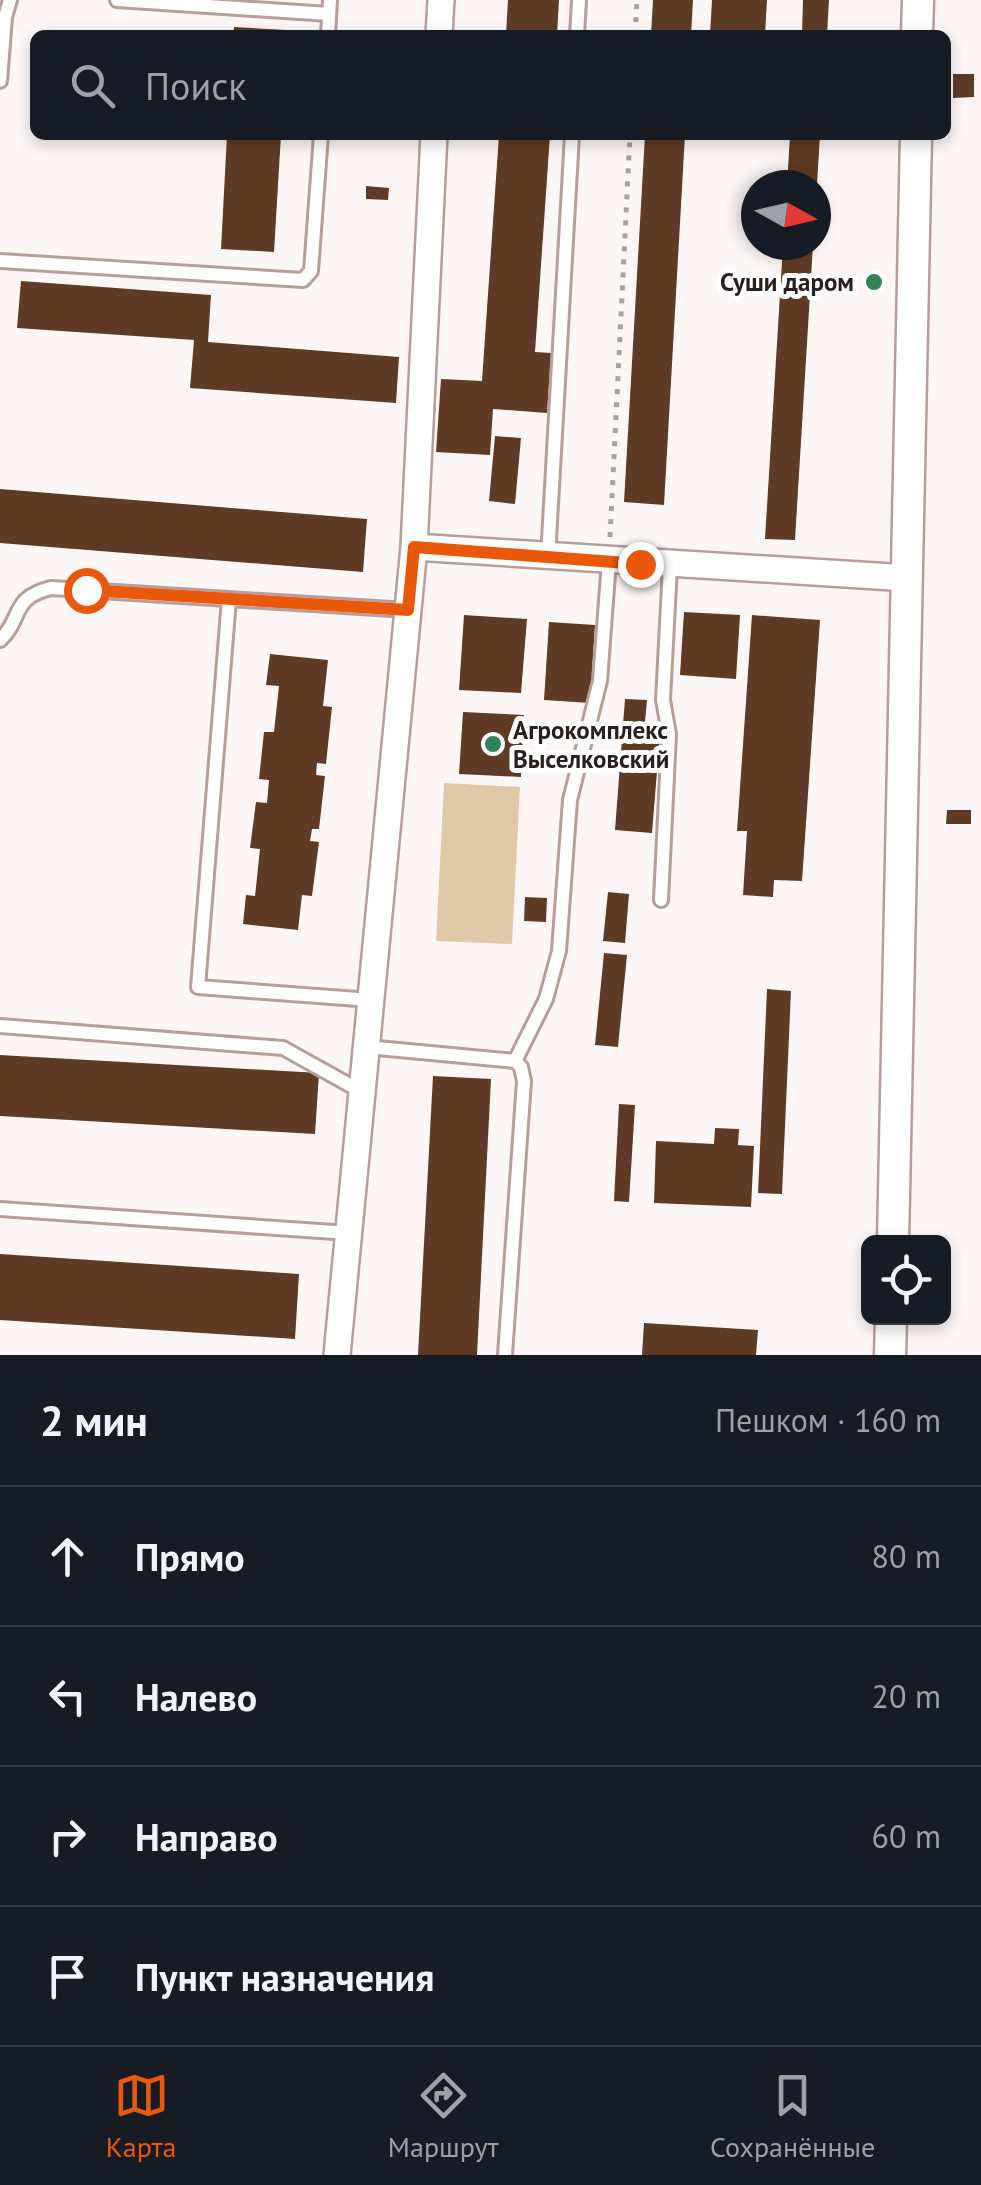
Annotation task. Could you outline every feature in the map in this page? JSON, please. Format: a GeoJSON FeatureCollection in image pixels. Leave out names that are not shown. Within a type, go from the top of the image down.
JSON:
{"type":"FeatureCollection","features":[{"type":"Feature","properties":{"kind":"street"},"geometry":{"type":"LineString","coordinates":[[439,30],[440,0]]}},
{"type":"Feature","properties":{"kind":"street"},"geometry":{"type":"LineString","coordinates":[[917,30],[918,0]]}},
{"type":"Feature","properties":{"kind":"street"},"geometry":{"type":"LineString","coordinates":[[338,1355],[414,547],[434,140]]}},
{"type":"Feature","properties":{"kind":"street"},"geometry":{"type":"LineString","coordinates":[[892,1235],[916,140]]}},
{"type":"Feature","properties":{"kind":"street"},"geometry":{"type":"LineString","coordinates":[[414,547],[908,578]]}},
{"type":"Feature","properties":{"kind":"street"},"geometry":{"type":"LineString","coordinates":[[890,1355],[891,1325]]}},
{"type":"Feature","properties":{"kind":"lane"},"geometry":{"type":"LineString","coordinates":[[0,81],[10,0]]}},
{"type":"Feature","properties":{"kind":"lane"},"geometry":{"type":"LineString","coordinates":[[116,0],[330,7]]}},
{"type":"Feature","properties":{"kind":"lane"},"geometry":{"type":"LineString","coordinates":[[577,30],[579,0]]}},
{"type":"Feature","properties":{"kind":"lane"},"geometry":{"type":"LineString","coordinates":[[0,261],[303,280],[311,271],[321,140]]}},
{"type":"Feature","properties":{"kind":"lane"},"geometry":{"type":"LineString","coordinates":[[548,557],[572,140]]}},
{"type":"Feature","properties":{"kind":"lane"},"geometry":{"type":"LineString","coordinates":[[514,1061],[546,999],[559,951],[570,800],[600,681],[609,561]]}},
{"type":"Feature","properties":{"kind":"lane"},"geometry":{"type":"LineString","coordinates":[[661,900],[669,734],[663,700],[670,566]]}},
{"type":"Feature","properties":{"kind":"lane"},"geometry":{"type":"LineString","coordinates":[[0,640],[6,636],[22,602],[51,588],[408,610]]}},
{"type":"Feature","properties":{"kind":"lane"},"geometry":{"type":"LineString","coordinates":[[229,599],[198,987],[371,1000]]}},
{"type":"Feature","properties":{"kind":"lane"},"geometry":{"type":"LineString","coordinates":[[0,1026],[282,1048],[362,1092]]}},
{"type":"Feature","properties":{"kind":"lane"},"geometry":{"type":"LineString","coordinates":[[367,1047],[514,1061],[521,1067],[524,1080],[505,1355]]}},
{"type":"Feature","properties":{"kind":"lane"},"geometry":{"type":"LineString","coordinates":[[0,1209],[349,1233]]}},
{"type":"Feature","properties":{"kind":"path"},"geometry":{"type":"LineString","coordinates":[[635,30],[637,0]]}},
{"type":"Feature","properties":{"kind":"path"},"geometry":{"type":"LineString","coordinates":[[609,561],[630,140]]}},
{"type":"Feature","properties":{"kind":"shaded area"},"geometry":{"type":"Polygon","coordinates":[[[444,783],[520,787],[512,944],[436,941],[444,783]]]}},
{"type":"Feature","properties":{"kind":"building"},"geometry":{"type":"Polygon","coordinates":[[[508,0],[559,0],[557,30],[506,30],[508,0]]]}},
{"type":"Feature","properties":{"kind":"building"},"geometry":{"type":"Polygon","coordinates":[[[653,0],[693,0],[691,30],[651,30],[653,0]]]}},
{"type":"Feature","properties":{"kind":"building"},"geometry":{"type":"Polygon","coordinates":[[[712,0],[767,0],[765,30],[710,30],[712,0]]]}},
{"type":"Feature","properties":{"kind":"building"},"geometry":{"type":"Polygon","coordinates":[[[803,0],[829,0],[827,30],[802,30],[803,0]]]}},
{"type":"Feature","properties":{"kind":"building"},"geometry":{"type":"Polygon","coordinates":[[[234,27],[286,30],[234,30],[234,27]]]}},
{"type":"Feature","properties":{"kind":"building"},"geometry":{"type":"Polygon","coordinates":[[[953,74],[974,74],[974,97],[953,98],[953,74]]]}},
{"type":"Feature","properties":{"kind":"building"},"geometry":{"type":"Polygon","coordinates":[[[227,140],[281,140],[274,252],[221,249],[227,140]]]}},
{"type":"Feature","properties":{"kind":"building"},"geometry":{"type":"Polygon","coordinates":[[[499,140],[550,140],[535,352],[551,353],[547,413],[493,409],[490,455],[436,452],[441,379],[482,381],[499,140]]]}},
{"type":"Feature","properties":{"kind":"building"},"geometry":{"type":"Polygon","coordinates":[[[645,140],[685,140],[664,505],[624,502],[645,140]]]}},
{"type":"Feature","properties":{"kind":"building"},"geometry":{"type":"Polygon","coordinates":[[[790,140],[820,140],[818,170],[788,170],[790,140]]]}},
{"type":"Feature","properties":{"kind":"building"},"geometry":{"type":"Polygon","coordinates":[[[366,186],[389,188],[388,200],[366,199],[366,186]]]}},
{"type":"Feature","properties":{"kind":"building"},"geometry":{"type":"Polygon","coordinates":[[[782,260],[812,260],[795,540],[765,539],[782,260]]]}},
{"type":"Feature","properties":{"kind":"building"},"geometry":{"type":"Polygon","coordinates":[[[21,281],[211,295],[208,342],[399,357],[396,403],[190,388],[194,340],[17,328],[21,281]]]}},
{"type":"Feature","properties":{"kind":"building"},"geometry":{"type":"Polygon","coordinates":[[[495,436],[521,438],[515,504],[489,501],[495,436]]]}},
{"type":"Feature","properties":{"kind":"building"},"geometry":{"type":"Polygon","coordinates":[[[0,489],[367,519],[363,572],[0,543],[0,489]]]}},
{"type":"Feature","properties":{"kind":"building"},"geometry":{"type":"Polygon","coordinates":[[[684,612],[740,615],[736,679],[680,675],[684,612]]]}},
{"type":"Feature","properties":{"kind":"building"},"geometry":{"type":"Polygon","coordinates":[[[464,615],[527,619],[521,693],[459,690],[464,615]]]}},
{"type":"Feature","properties":{"kind":"building"},"geometry":{"type":"Polygon","coordinates":[[[752,615],[820,620],[802,881],[774,880],[773,897],[743,895],[747,831],[737,831],[752,615]]]}},
{"type":"Feature","properties":{"kind":"building"},"geometry":{"type":"Polygon","coordinates":[[[549,622],[595,625],[590,703],[544,700],[549,622]]]}},
{"type":"Feature","properties":{"kind":"building"},"geometry":{"type":"Polygon","coordinates":[[[270,654],[328,660],[323,706],[332,707],[326,764],[317,763],[316,775],[325,776],[319,829],[312,829],[310,841],[319,842],[312,896],[302,895],[298,930],[243,924],[246,895],[255,896],[260,849],[250,848],[256,802],[267,803],[269,780],[259,779],[264,732],[274,732],[279,686],[266,685],[270,654]]]}},
{"type":"Feature","properties":{"kind":"building"},"geometry":{"type":"Polygon","coordinates":[[[625,699],[647,700],[644,733],[660,734],[652,833],[615,830],[625,699]]]}},
{"type":"Feature","properties":{"kind":"building"},"geometry":{"type":"Polygon","coordinates":[[[463,712],[524,715],[521,777],[459,774],[463,712]]]}},
{"type":"Feature","properties":{"kind":"building"},"geometry":{"type":"Polygon","coordinates":[[[947,810],[971,810],[971,824],[946,824],[947,810]]]}},
{"type":"Feature","properties":{"kind":"building"},"geometry":{"type":"Polygon","coordinates":[[[608,892],[629,894],[625,943],[603,941],[608,892]]]}},
{"type":"Feature","properties":{"kind":"building"},"geometry":{"type":"Polygon","coordinates":[[[525,897],[547,898],[546,922],[524,921],[525,897]]]}},
{"type":"Feature","properties":{"kind":"building"},"geometry":{"type":"Polygon","coordinates":[[[604,953],[627,955],[618,1047],[595,1045],[604,953]]]}},
{"type":"Feature","properties":{"kind":"building"},"geometry":{"type":"Polygon","coordinates":[[[767,989],[791,991],[782,1194],[758,1193],[767,989]]]}},
{"type":"Feature","properties":{"kind":"building"},"geometry":{"type":"Polygon","coordinates":[[[0,1055],[319,1073],[315,1134],[0,1116],[0,1055]]]}},
{"type":"Feature","properties":{"kind":"building"},"geometry":{"type":"Polygon","coordinates":[[[433,1076],[491,1079],[477,1355],[418,1355],[433,1076]]]}},
{"type":"Feature","properties":{"kind":"building"},"geometry":{"type":"Polygon","coordinates":[[[619,1104],[635,1105],[629,1202],[614,1201],[619,1104]]]}},
{"type":"Feature","properties":{"kind":"building"},"geometry":{"type":"Polygon","coordinates":[[[715,1128],[739,1129],[738,1145],[754,1146],[751,1207],[654,1203],[656,1141],[714,1144],[715,1128]]]}},
{"type":"Feature","properties":{"kind":"building"},"geometry":{"type":"Polygon","coordinates":[[[0,1254],[299,1274],[295,1339],[0,1320],[0,1254]]]}},
{"type":"Feature","properties":{"kind":"building"},"geometry":{"type":"Polygon","coordinates":[[[644,1323],[758,1330],[756,1355],[642,1355],[644,1323]]]}},
{"type":"Feature","properties":{"kind":"place","name":"Суши даром"},"geometry":{"type":"Point","coordinates":[874,282]}},
{"type":"Feature","properties":{"kind":"place","name":"Агрокомплекс Выселковский"},"geometry":{"type":"Point","coordinates":[493,744]}},
{"type":"Feature","properties":{"kind":"route"},"geometry":{"type":"LineString","coordinates":[[86,590],[408,610],[414,547],[640,564]]}}]}
